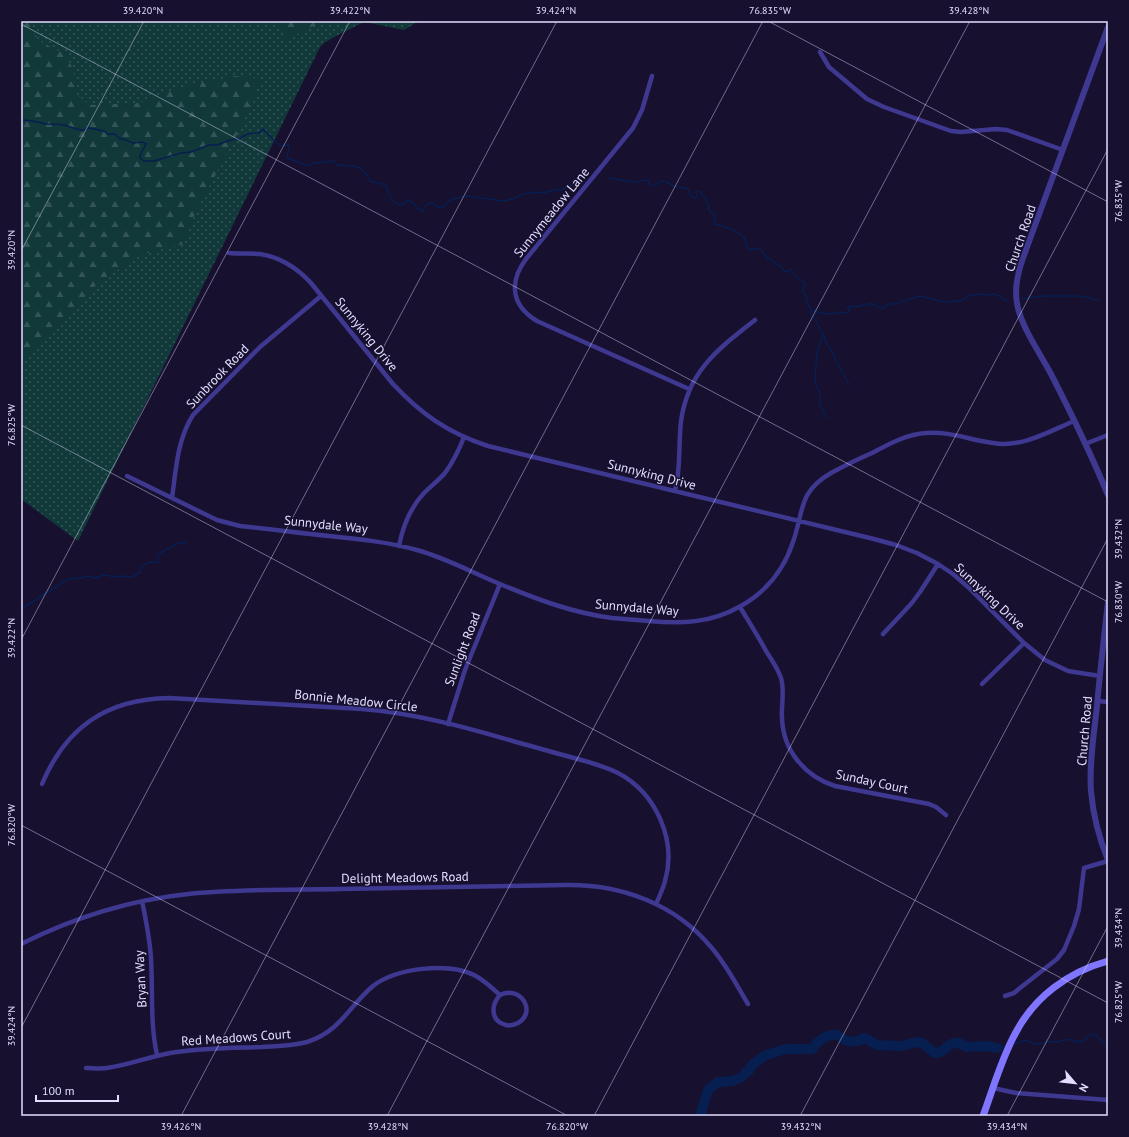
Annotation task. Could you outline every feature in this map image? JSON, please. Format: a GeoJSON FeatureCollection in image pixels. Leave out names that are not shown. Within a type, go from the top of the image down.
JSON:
{"type":"FeatureCollection","features":[{"type":"Feature","properties":{"kind":"main road"},"geometry":{"type":"LineString","coordinates":[[982,1116],[1012,1040],[1029,1012],[1045,994],[1073,974],[1108,961]]}},
{"type":"Feature","properties":{"kind":"street","name":"Church Road"},"geometry":{"type":"LineString","coordinates":[[1108,27],[1021,265],[1016,284],[1018,308],[1022,320],[1051,374],[1108,495]]}},
{"type":"Feature","properties":{"kind":"street"},"geometry":{"type":"LineString","coordinates":[[820,52],[829,67],[863,96],[884,108],[951,131],[1007,130],[1063,150]]}},
{"type":"Feature","properties":{"kind":"street","name":"Sunnymeadow Lane"},"geometry":{"type":"LineString","coordinates":[[652,76],[642,110],[633,128],[520,266],[516,277],[515,289],[521,308],[538,321],[690,389]]}},
{"type":"Feature","properties":{"kind":"street","name":"Sunnyking Drive"},"geometry":{"type":"LineString","coordinates":[[229,253],[259,254],[267,256],[286,263],[300,272],[312,283],[321,296],[406,398],[449,430],[488,446],[896,545],[917,553],[953,574],[1040,657],[1074,673],[1100,676]]}},
{"type":"Feature","properties":{"kind":"street","name":"Sunbrook Road"},"geometry":{"type":"LineString","coordinates":[[172,498],[180,443],[193,415],[260,347],[321,296]]}},
{"type":"Feature","properties":{"kind":"street"},"geometry":{"type":"LineString","coordinates":[[675,491],[678,472],[681,422],[684,406],[690,389],[703,367],[717,350],[755,320]]}},
{"type":"Feature","properties":{"kind":"street","name":"Sunnydale Way"},"geometry":{"type":"LineString","coordinates":[[128,476],[228,524],[376,541],[399,546],[434,556],[500,584],[544,601],[576,611],[610,618],[673,623],[698,621],[720,616],[751,600],[770,583],[780,569],[793,542],[801,508],[805,498],[812,488],[822,478],[890,443],[926,433],[937,433],[949,434],[993,444],[1011,444],[1031,440],[1074,421]]}},
{"type":"Feature","properties":{"kind":"street"},"geometry":{"type":"LineString","coordinates":[[1085,444],[1108,436]]}},
{"type":"Feature","properties":{"kind":"street"},"geometry":{"type":"LineString","coordinates":[[399,546],[402,531],[410,511],[424,493],[444,473],[452,462],[464,437]]}},
{"type":"Feature","properties":{"kind":"street"},"geometry":{"type":"LineString","coordinates":[[883,634],[911,604],[938,564]]}},
{"type":"Feature","properties":{"kind":"street","name":"Sunlight Road"},"geometry":{"type":"LineString","coordinates":[[448,724],[459,685],[500,584]]}},
{"type":"Feature","properties":{"kind":"street","name":"Church Road"},"geometry":{"type":"LineString","coordinates":[[1005,996],[1014,993],[1061,955],[1078,914],[1081,901],[1084,868],[1108,860],[1096,824],[1091,790],[1092,754],[1108,602]]}},
{"type":"Feature","properties":{"kind":"street","name":"Sunday Court"},"geometry":{"type":"LineString","coordinates":[[740,607],[778,672],[782,685],[782,718],[784,733],[791,751],[805,769],[829,784],[929,804],[936,807],[946,815]]}},
{"type":"Feature","properties":{"kind":"street"},"geometry":{"type":"LineString","coordinates":[[982,684],[1024,643]]}},
{"type":"Feature","properties":{"kind":"street","name":"Bonnie Meadow Circle"},"geometry":{"type":"LineString","coordinates":[[42,784],[60,749],[86,724],[110,709],[149,698],[233,701],[384,711],[425,718],[600,766],[617,773],[637,786],[647,797],[656,811],[664,827],[667,842],[668,862],[666,876],[656,904]]}},
{"type":"Feature","properties":{"kind":"street"},"geometry":{"type":"LineString","coordinates":[[1097,701],[1108,702]]}},
{"type":"Feature","properties":{"kind":"street","name":"Delight Meadows Road"},"geometry":{"type":"LineString","coordinates":[[21,944],[74,921],[118,907],[142,901],[188,894],[246,890],[579,884],[600,886],[630,893],[673,913],[703,938],[718,955],[748,1004]]}},
{"type":"Feature","properties":{"kind":"street","name":"Bryan Way"},"geometry":{"type":"LineString","coordinates":[[142,901],[150,940],[154,1033],[157,1055]]}},
{"type":"Feature","properties":{"kind":"street","name":"Red Meadows Court"},"geometry":{"type":"LineString","coordinates":[[86,1068],[108,1068],[157,1055],[194,1050],[285,1046],[308,1041],[319,1037],[336,1026],[364,994],[379,982],[397,974],[410,971],[447,968],[466,972],[487,983],[500,995]]}},
{"type":"Feature","properties":{"kind":"street"},"geometry":{"type":"LineString","coordinates":[[510,992],[515,993],[523,999],[526,1012],[520,1022],[510,1026],[499,1022],[495,1017],[493,1011],[494,1006],[500,995],[510,992]]}},
{"type":"Feature","properties":{"kind":"street"},"geometry":{"type":"LineString","coordinates":[[993,1088],[1016,1093],[1108,1100]]}},
{"type":"Feature","properties":{"kind":"green space"},"geometry":{"type":"Polygon","coordinates":[[[21,21],[419,21],[404,30],[364,22],[336,36],[320,47],[78,541],[21,499],[21,21]]]}},
{"type":"Feature","properties":{"kind":"green space"},"geometry":{"type":"Polygon","coordinates":[[[21,21],[38,21],[30,26],[39,41],[65,54],[74,71],[75,93],[90,105],[138,103],[185,86],[235,76],[261,79],[237,134],[194,216],[184,244],[143,254],[100,281],[25,360],[21,358],[21,21]]]}},
{"type":"Feature","properties":{"kind":"green space"},"geometry":{"type":"Polygon","coordinates":[[[279,21],[323,21],[286,40],[279,21]]]}},
{"type":"Feature","properties":{"kind":"waterway"},"geometry":{"type":"LineString","coordinates":[[21,120],[61,125],[82,130],[89,128],[104,131],[108,134],[115,134],[120,139],[133,143],[142,142],[146,144],[140,158],[144,161],[154,161],[181,153],[191,152],[209,145],[217,145],[230,140],[239,139],[247,134],[259,133],[263,129],[280,146],[288,145],[288,158],[305,165],[334,161],[338,166],[359,167],[370,181],[386,185],[388,192],[396,203],[403,205],[406,201],[410,200],[417,208],[423,211],[428,203],[433,203],[436,206],[443,207],[448,201],[467,196],[503,201],[513,199],[523,194],[561,190],[572,185]]}},
{"type":"Feature","properties":{"kind":"waterway"},"geometry":{"type":"LineString","coordinates":[[610,178],[632,182],[644,180],[649,181],[649,184],[652,186],[660,181],[666,182],[674,186],[688,189],[691,196],[694,198],[696,198],[697,192],[699,191],[706,200],[710,212],[714,213],[715,224],[738,233],[745,239],[746,245],[749,249],[751,250],[758,248],[768,259],[770,258],[785,271],[787,272],[792,270],[794,275],[805,283],[803,292],[807,296],[806,300],[811,313],[849,384]]}},
{"type":"Feature","properties":{"kind":"waterway"},"geometry":{"type":"LineString","coordinates":[[811,310],[825,314],[841,312],[848,313],[848,307],[861,306],[864,304],[867,306],[869,303],[884,308],[886,305],[899,304],[903,301],[920,296],[945,302],[959,301],[965,299],[967,296],[994,294],[1004,300],[1007,300]]}},
{"type":"Feature","properties":{"kind":"waterway"},"geometry":{"type":"LineString","coordinates":[[1022,299],[1042,296],[1082,296],[1099,301]]}},
{"type":"Feature","properties":{"kind":"waterway"},"geometry":{"type":"LineString","coordinates":[[823,334],[817,353],[815,379],[816,386],[819,391],[820,405],[824,411],[824,415],[828,418]]}},
{"type":"Feature","properties":{"kind":"waterway"},"geometry":{"type":"LineString","coordinates":[[21,609],[70,578],[74,579],[90,576],[95,578],[104,575],[132,577],[140,572],[146,564],[150,562],[158,563],[158,555],[160,553],[177,544],[187,542]]}},
{"type":"Feature","properties":{"kind":"waterway"},"geometry":{"type":"LineString","coordinates":[[700,1116],[708,1090],[718,1082],[732,1081],[742,1077],[749,1071],[753,1064],[766,1055],[786,1049],[812,1049],[819,1041],[830,1035],[837,1035],[845,1040],[852,1041],[857,1041],[864,1038],[877,1045],[902,1046],[916,1042],[922,1043],[935,1053],[941,1052],[949,1045],[954,1043],[959,1043],[967,1047],[987,1046],[997,1048]]}},
{"type":"Feature","properties":{"kind":"waterway"},"geometry":{"type":"LineString","coordinates":[[1012,1044],[1025,1040],[1039,1044],[1048,1041],[1055,1042],[1067,1040],[1081,1042],[1090,1035],[1097,1035],[1108,1047]]}},
{"type":"Feature","properties":{"kind":"waterway"},"geometry":{"type":"LineString","coordinates":[[997,1048],[1007,1046]]}}]}
